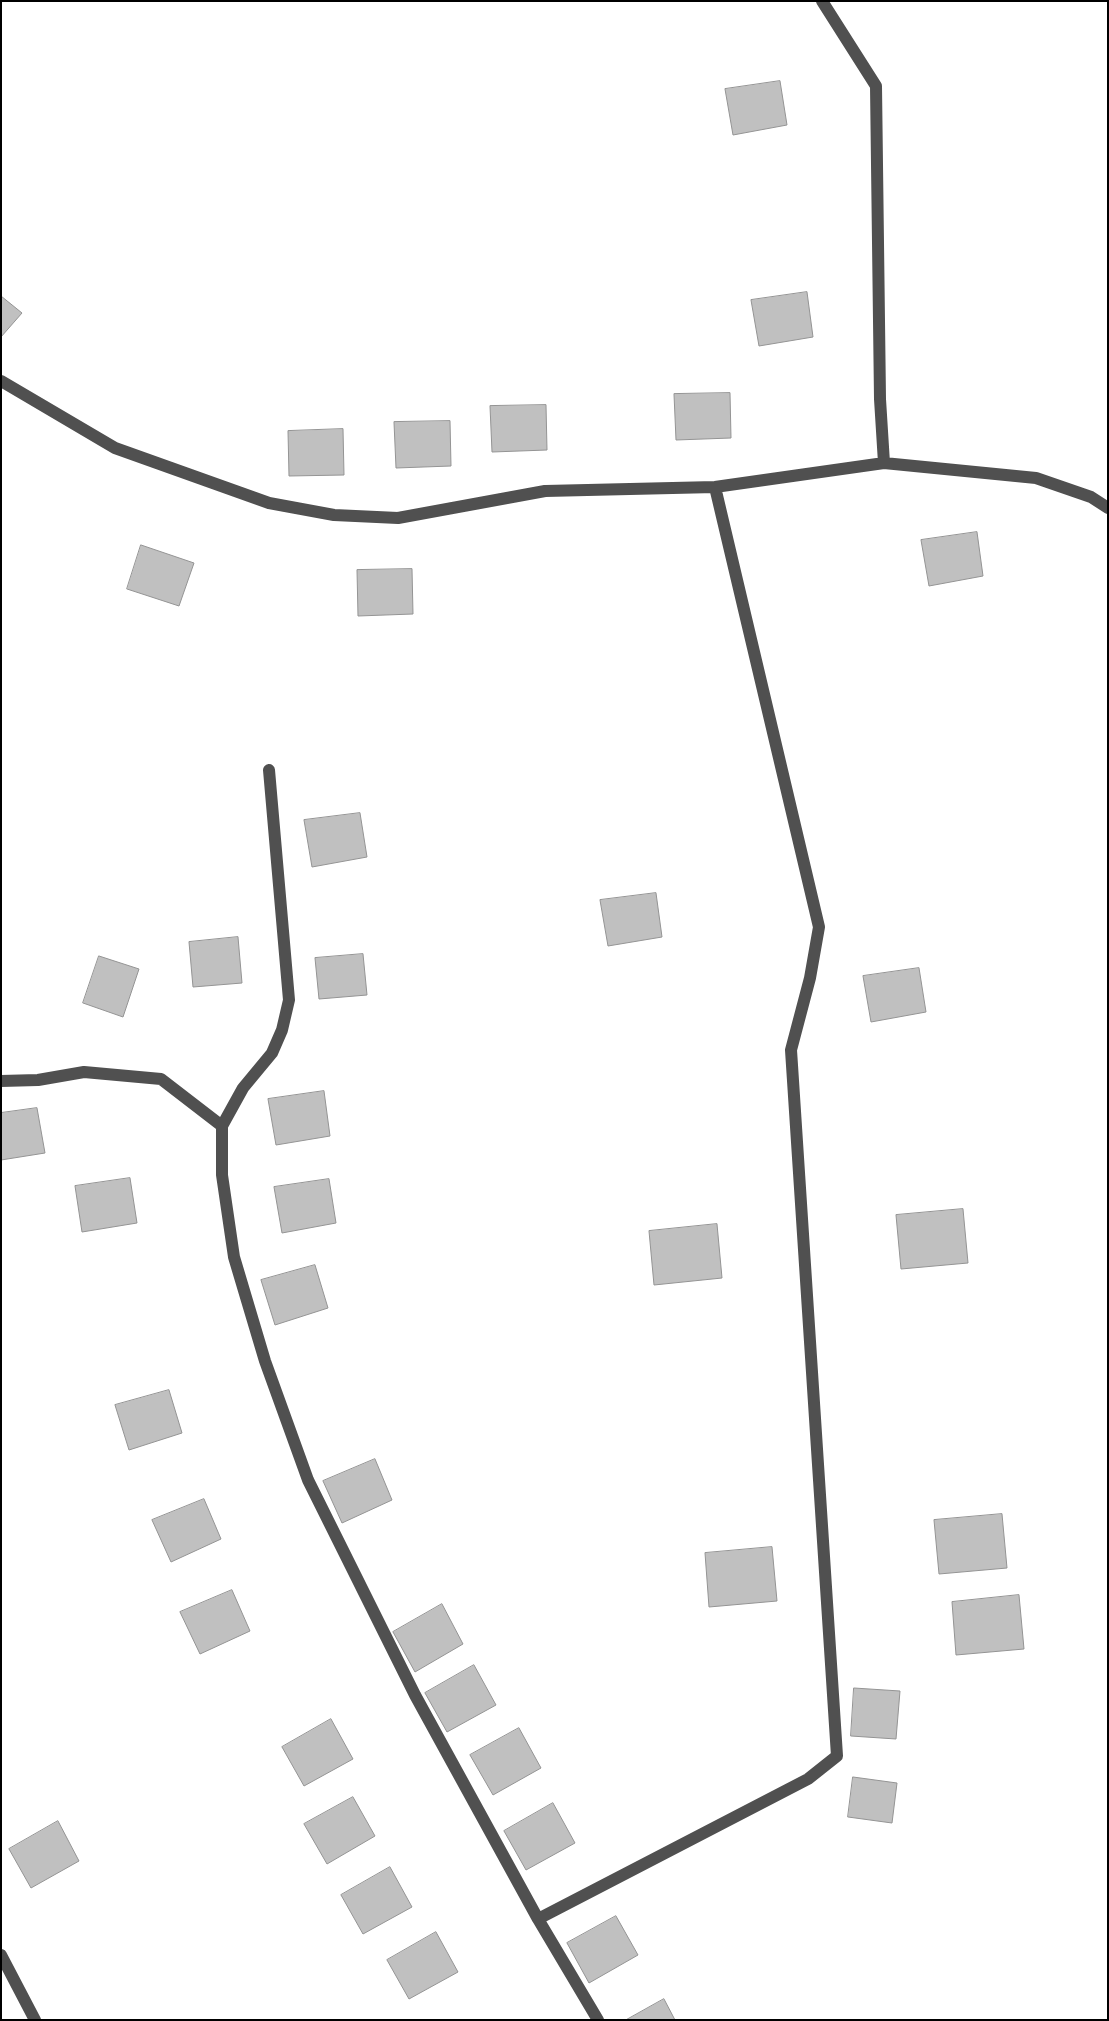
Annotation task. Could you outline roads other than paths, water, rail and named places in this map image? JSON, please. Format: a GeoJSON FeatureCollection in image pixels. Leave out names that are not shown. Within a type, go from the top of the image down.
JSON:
{"type":"FeatureCollection","features":[{"type":"Feature","properties":{"kind":"street"},"geometry":{"type":"LineString","coordinates":[[822,1],[876,86],[880,390],[884,462]]}},
{"type":"Feature","properties":{"kind":"street"},"geometry":{"type":"LineString","coordinates":[[1,381],[115,448],[269,503],[334,515],[398,518],[545,492],[715,487],[884,462],[1036,478],[1091,496],[1108,508]]}},
{"type":"Feature","properties":{"kind":"street"},"geometry":{"type":"LineString","coordinates":[[538,1919],[808,1779],[837,1756],[791,1050],[810,978],[819,927],[715,487]]}},
{"type":"Feature","properties":{"kind":"street"},"geometry":{"type":"LineString","coordinates":[[269,770],[289,1000],[282,1030],[272,1053],[242,1088],[222,1126],[222,1175],[234,1257],[265,1361],[308,1480],[415,1695],[538,1919],[598,2020]]}},
{"type":"Feature","properties":{"kind":"street"},"geometry":{"type":"LineString","coordinates":[[1,1081],[38,1080],[84,1072],[161,1079],[222,1126]]}},
{"type":"Feature","properties":{"kind":"street"},"geometry":{"type":"LineString","coordinates":[[1,1955],[35,2020]]}}]}
